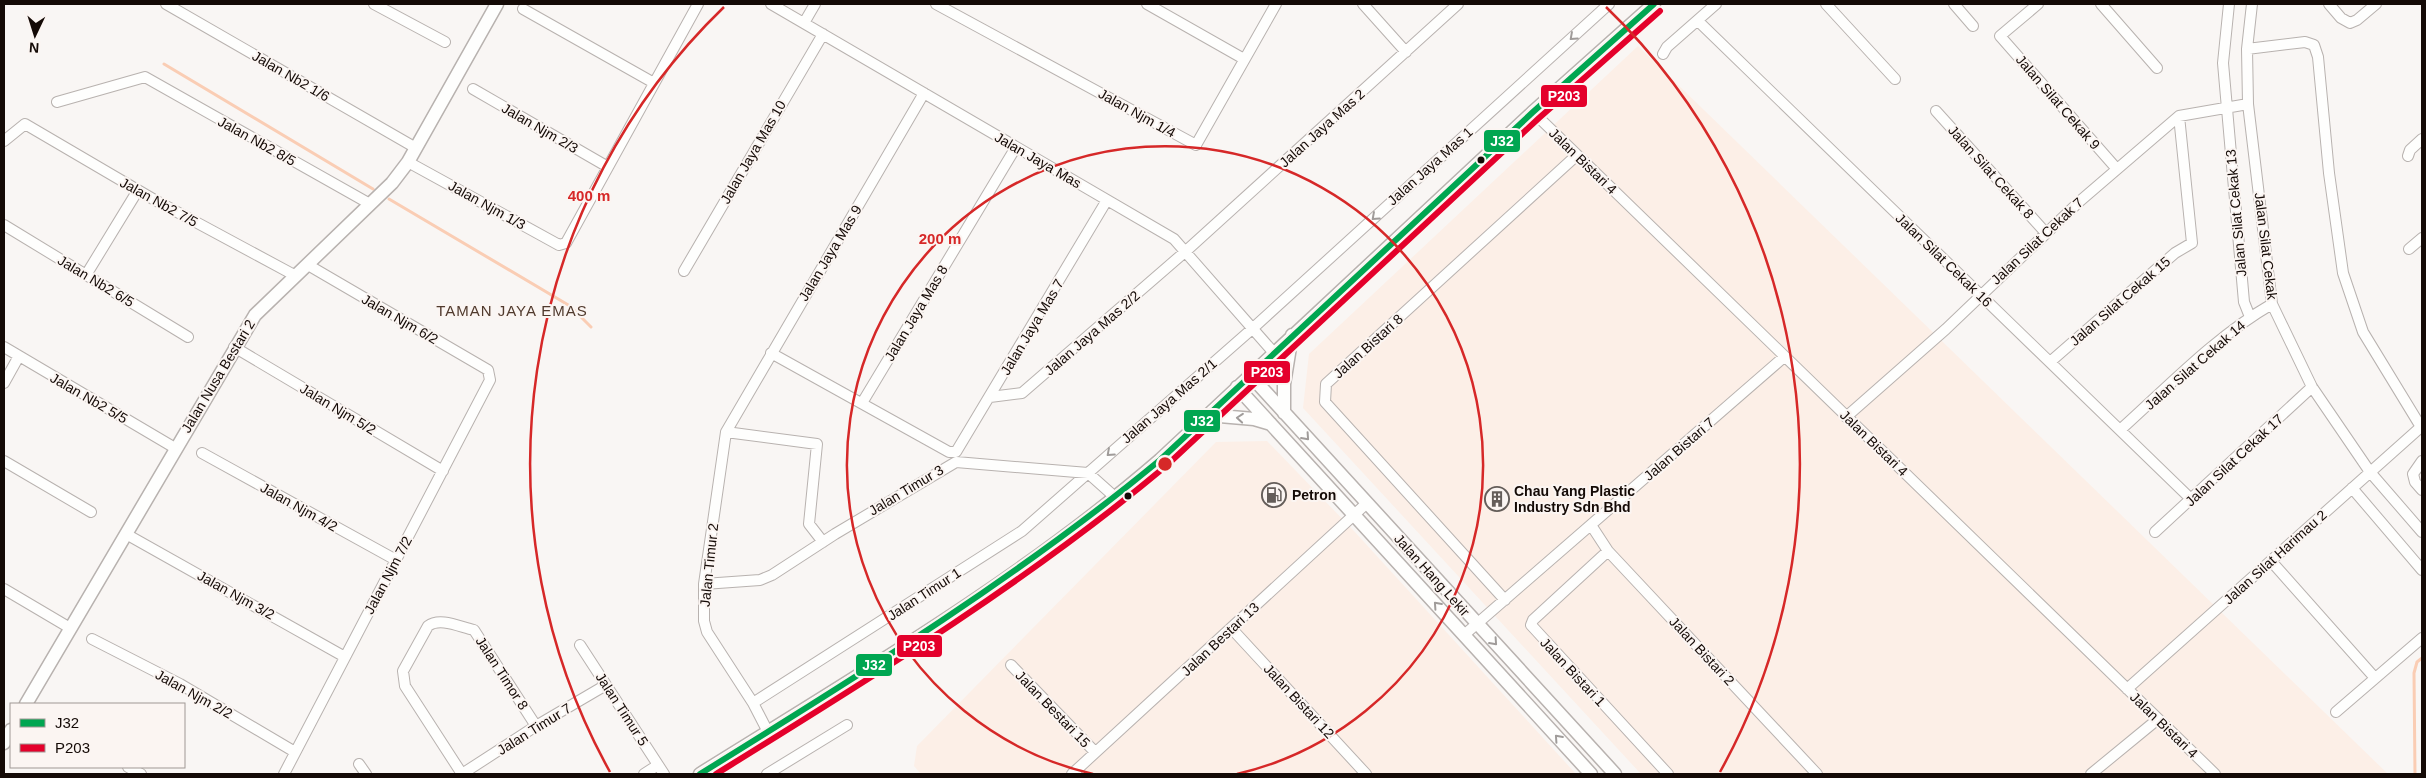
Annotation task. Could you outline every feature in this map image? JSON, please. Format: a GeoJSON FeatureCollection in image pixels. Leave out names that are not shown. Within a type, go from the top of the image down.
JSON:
{"type":"FeatureCollection","features":[{"type":"Feature","properties":{"kind":"street","name":"Jalan Nb2 1/6"},"geometry":{"type":"LineString","coordinates":[[166,4],[416,148]]}},
{"type":"Feature","properties":{"kind":"street"},"geometry":{"type":"LineString","coordinates":[[374,4],[445,42]]}},
{"type":"Feature","properties":{"kind":"street","name":"Jalan Nusa Bestari 2"},"geometry":{"type":"LineString","coordinates":[[27,703],[234,347],[255,315],[392,183],[408,162],[497,4]]}},
{"type":"Feature","properties":{"kind":"street"},"geometry":{"type":"LineString","coordinates":[[608,167],[698,4]]}},
{"type":"Feature","properties":{"kind":"street","name":"Jalan Jaya Mas"},"geometry":{"type":"LineString","coordinates":[[771,4],[1174,240],[1186,251],[1274,353]]}},
{"type":"Feature","properties":{"kind":"street"},"geometry":{"type":"LineString","coordinates":[[804,23],[815,4]]}},
{"type":"Feature","properties":{"kind":"street","name":"Jalan Njm 1/4"},"geometry":{"type":"LineString","coordinates":[[936,4],[1196,145],[1276,4]]}},
{"type":"Feature","properties":{"kind":"street"},"geometry":{"type":"LineString","coordinates":[[1147,4],[1244,59]]}},
{"type":"Feature","properties":{"kind":"street"},"geometry":{"type":"LineString","coordinates":[[1363,4],[1406,52]]}},
{"type":"Feature","properties":{"kind":"street","name":"Jalan Jaya Mas 2"},"geometry":{"type":"LineString","coordinates":[[1186,251],[1458,4]]}},
{"type":"Feature","properties":{"kind":"street","name":"Jalan Jaya Mas 1"},"geometry":{"type":"LineString","coordinates":[[1252,329],[1609,4]]}},
{"type":"Feature","properties":{"kind":"street"},"geometry":{"type":"LineString","coordinates":[[700,774],[1005,581],[1116,498],[1208,415],[1533,112],[1654,4]]}},
{"type":"Feature","properties":{"kind":"street"},"geometry":{"type":"LineString","coordinates":[[1663,54],[1667,46],[1716,4]]}},
{"type":"Feature","properties":{"kind":"street"},"geometry":{"type":"LineString","coordinates":[[1826,4],[1895,78]]}},
{"type":"Feature","properties":{"kind":"street"},"geometry":{"type":"LineString","coordinates":[[1954,4],[1973,26]]}},
{"type":"Feature","properties":{"kind":"street","name":"Jalan Silat Cekak 9"},"geometry":{"type":"LineString","coordinates":[[2038,4],[2000,36],[2116,168]]}},
{"type":"Feature","properties":{"kind":"street"},"geometry":{"type":"LineString","coordinates":[[2101,4],[2156,68]]}},
{"type":"Feature","properties":{"kind":"street","name":"Jalan Silat Cekak 13"},"geometry":{"type":"LineString","coordinates":[[2229,4],[2223,63],[2226,109],[2244,302],[2250,317]]}},
{"type":"Feature","properties":{"kind":"street","name":"Jalan Silat Cekak"},"geometry":{"type":"LineString","coordinates":[[2252,4],[2247,48],[2248,104],[2272,304],[2312,387],[2370,472],[2422,532]]}},
{"type":"Feature","properties":{"kind":"street"},"geometry":{"type":"LineString","coordinates":[[2330,4],[2341,18],[2350,23],[2357,20],[2376,4]]}},
{"type":"Feature","properties":{"kind":"street"},"geometry":{"type":"LineString","coordinates":[[523,9],[654,83]]}},
{"type":"Feature","properties":{"kind":"street","name":"Jalan Silat Cekak 16"},"geometry":{"type":"LineString","coordinates":[[1698,20],[2191,499]]}},
{"type":"Feature","properties":{"kind":"street","name":"Jalan Jaya Mas 10"},"geometry":{"type":"LineString","coordinates":[[684,271],[823,34]]}},
{"type":"Feature","properties":{"kind":"street"},"geometry":{"type":"LineString","coordinates":[[2247,48],[2305,42],[2314,45],[2318,57],[2329,173],[2342,273],[2363,332],[2422,426]]}},
{"type":"Feature","properties":{"kind":"street","name":"Jalan Nb2 8/5"},"geometry":{"type":"LineString","coordinates":[[57,102],[145,77],[370,204]]}},
{"type":"Feature","properties":{"kind":"street","name":"Jalan Njm 2/3"},"geometry":{"type":"LineString","coordinates":[[473,89],[608,167]]}},
{"type":"Feature","properties":{"kind":"street","name":"Jalan Jaya Mas 9"},"geometry":{"type":"LineString","coordinates":[[736,414],[924,93]]}},
{"type":"Feature","properties":{"kind":"street"},"geometry":{"type":"LineString","coordinates":[[2179,116],[2248,104]]}},
{"type":"Feature","properties":{"kind":"street","name":"Jalan Silat Cekak 8"},"geometry":{"type":"LineString","coordinates":[[1936,111],[2045,232]]}},
{"type":"Feature","properties":{"kind":"street","name":"Jalan Bistari 4"},"geometry":{"type":"LineString","coordinates":[[1533,112],[2215,774]]}},
{"type":"Feature","properties":{"kind":"street","name":"Jalan Silat Cekak 7"},"geometry":{"type":"LineString","coordinates":[[1846,417],[1981,295],[2045,232],[2116,168],[2179,116]]}},
{"type":"Feature","properties":{"kind":"street","name":"Jalan Silat Cekak 15"},"geometry":{"type":"LineString","coordinates":[[2050,362],[2175,253],[2192,242],[2179,116]]}},
{"type":"Feature","properties":{"kind":"street","name":"Jalan Nb2 7/5"},"geometry":{"type":"LineString","coordinates":[[4,141],[25,124],[138,190],[296,276]]}},
{"type":"Feature","properties":{"kind":"street"},"geometry":{"type":"LineString","coordinates":[[2408,156],[2410,150],[2422,139]]}},
{"type":"Feature","properties":{"kind":"street","name":"Jalan Jaya Mas 8"},"geometry":{"type":"LineString","coordinates":[[862,403],[1016,147]]}},
{"type":"Feature","properties":{"kind":"street","name":"Jalan Bistari 8"},"geometry":{"type":"LineString","coordinates":[[1505,600],[1325,402],[1324,391],[1326,384],[1577,155]]}},
{"type":"Feature","properties":{"kind":"street","name":"Jalan Njm 1/3"},"geometry":{"type":"LineString","coordinates":[[408,162],[559,245],[566,243],[608,167]]}},
{"type":"Feature","properties":{"kind":"street"},"geometry":{"type":"LineString","coordinates":[[86,275],[138,190]]}},
{"type":"Feature","properties":{"kind":"street","name":"Jalan Jaya Mas 7"},"geometry":{"type":"LineString","coordinates":[[862,403],[949,452],[956,452],[1107,200]]}},
{"type":"Feature","properties":{"kind":"street","name":"Jalan Nb2 6/5"},"geometry":{"type":"LineString","coordinates":[[4,225],[188,337]]}},
{"type":"Feature","properties":{"kind":"street"},"geometry":{"type":"LineString","coordinates":[[2409,249],[2422,238]]}},
{"type":"Feature","properties":{"kind":"street","name":"Jalan Jaya Mas 2/2"},"geometry":{"type":"LineString","coordinates":[[990,397],[1022,394],[1186,251]]}},
{"type":"Feature","properties":{"kind":"street","name":"Jalan Njm 6/2"},"geometry":{"type":"LineString","coordinates":[[308,265],[488,370],[490,375]]}},
{"type":"Feature","properties":{"kind":"street","name":"Jalan Silat Cekak 14"},"geometry":{"type":"LineString","coordinates":[[2120,430],[2221,339],[2250,317],[2272,304]]}},
{"type":"Feature","properties":{"kind":"street","name":"Jalan Jaya Mas 2/1"},"geometry":{"type":"LineString","coordinates":[[1088,473],[1252,329]]}},
{"type":"Feature","properties":{"kind":"street"},"geometry":{"type":"LineString","coordinates":[[1284,413],[1284,384],[1292,335]]}},
{"type":"Feature","properties":{"kind":"street","name":"Jalan Nb2 5/5"},"geometry":{"type":"LineString","coordinates":[[4,347],[175,448]]}},
{"type":"Feature","properties":{"kind":"street","name":"Jalan Njm 5/2"},"geometry":{"type":"LineString","coordinates":[[234,347],[443,471]]}},
{"type":"Feature","properties":{"kind":"street"},"geometry":{"type":"LineString","coordinates":[[772,353],[862,403]]}},
{"type":"Feature","properties":{"kind":"street"},"geometry":{"type":"LineString","coordinates":[[4,383],[19,356]]}},
{"type":"Feature","properties":{"kind":"street","name":"Jalan Bistari 7"},"geometry":{"type":"LineString","coordinates":[[1505,600],[1784,357]]}},
{"type":"Feature","properties":{"kind":"street","name":"Jalan Njm 7/2"},"geometry":{"type":"LineString","coordinates":[[284,774],[490,380],[490,375]]}},
{"type":"Feature","properties":{"kind":"street","name":"Jalan Hang Lekir"},"geometry":{"type":"LineString","coordinates":[[1250,375],[1615,774]]}},
{"type":"Feature","properties":{"kind":"street","name":"Jalan Hang Lekir"},"geometry":{"type":"LineString","coordinates":[[1237,387],[1591,774]]}},
{"type":"Feature","properties":{"kind":"street","name":"Jalan Silat Cekak 17"},"geometry":{"type":"LineString","coordinates":[[2156,532],[2312,387]]}},
{"type":"Feature","properties":{"kind":"street","name":"Jalan Timur 2"},"geometry":{"type":"LineString","coordinates":[[736,414],[726,432],[704,584],[705,626],[753,703],[768,732]]}},
{"type":"Feature","properties":{"kind":"street"},"geometry":{"type":"LineString","coordinates":[[1208,415],[1254,419],[1271,424]]}},
{"type":"Feature","properties":{"kind":"street","name":"Jalan Silat Harimau 2"},"geometry":{"type":"LineString","coordinates":[[2127,689],[2422,426]]}},
{"type":"Feature","properties":{"kind":"street"},"geometry":{"type":"LineString","coordinates":[[726,432],[817,444],[809,524],[822,542]]}},
{"type":"Feature","properties":{"kind":"street","name":"Jalan Njm 4/2"},"geometry":{"type":"LineString","coordinates":[[202,453],[396,560]]}},
{"type":"Feature","properties":{"kind":"street"},"geometry":{"type":"LineString","coordinates":[[4,461],[91,512]]}},
{"type":"Feature","properties":{"kind":"street"},"geometry":{"type":"LineString","coordinates":[[2422,461],[2413,474],[2415,482],[2422,490]]}},
{"type":"Feature","properties":{"kind":"street","name":"Jalan Timur 3"},"geometry":{"type":"LineString","coordinates":[[704,584],[765,578],[956,462],[1088,473]]}},
{"type":"Feature","properties":{"kind":"street"},"geometry":{"type":"LineString","coordinates":[[1088,473],[1116,498]]}},
{"type":"Feature","properties":{"kind":"street","name":"Jalan Timur 1"},"geometry":{"type":"LineString","coordinates":[[753,703],[1022,530],[1088,473]]}},
{"type":"Feature","properties":{"kind":"street"},"geometry":{"type":"LineString","coordinates":[[2352,488],[2422,570]]}},
{"type":"Feature","properties":{"kind":"street","name":"Jalan Bestari 13"},"geometry":{"type":"LineString","coordinates":[[1072,774],[1367,503]]}},
{"type":"Feature","properties":{"kind":"street","name":"Jalan Bistari 2"},"geometry":{"type":"LineString","coordinates":[[1591,525],[1608,551],[1817,774]]}},
{"type":"Feature","properties":{"kind":"street","name":"Jalan Njm 3/2"},"geometry":{"type":"LineString","coordinates":[[126,534],[345,657]]}},
{"type":"Feature","properties":{"kind":"street","name":"Jalan Bistari 1"},"geometry":{"type":"LineString","coordinates":[[1608,551],[1533,620],[1531,625],[1668,774]]}},
{"type":"Feature","properties":{"kind":"street"},"geometry":{"type":"LineString","coordinates":[[2270,561],[2375,678]]}},
{"type":"Feature","properties":{"kind":"street"},"geometry":{"type":"LineString","coordinates":[[4,589],[70,628]]}},
{"type":"Feature","properties":{"kind":"street"},"geometry":{"type":"LineString","coordinates":[[1464,635],[1505,600]]}},
{"type":"Feature","properties":{"kind":"street","name":"Jalan Timor 8"},"geometry":{"type":"LineString","coordinates":[[462,774],[405,686],[403,679],[403,671],[428,626],[441,622],[474,630],[536,726]]}},
{"type":"Feature","properties":{"kind":"street","name":"Jalan Bistari 12"},"geometry":{"type":"LineString","coordinates":[[1232,629],[1366,774]]}},
{"type":"Feature","properties":{"kind":"street"},"geometry":{"type":"LineString","coordinates":[[2336,712],[2422,638]]}},
{"type":"Feature","properties":{"kind":"street","name":"Jalan Njm 2/2"},"geometry":{"type":"LineString","coordinates":[[92,639],[180,684],[295,752]]}},
{"type":"Feature","properties":{"kind":"street","name":"Jalan Timur 5"},"geometry":{"type":"LineString","coordinates":[[580,645],[661,770]]}},
{"type":"Feature","properties":{"kind":"street","name":"Jalan Bestari 15"},"geometry":{"type":"LineString","coordinates":[[1011,665],[1095,752]]}},
{"type":"Feature","properties":{"kind":"street","name":"Jalan Timur 7"},"geometry":{"type":"LineString","coordinates":[[462,774],[536,726],[606,685]]}},
{"type":"Feature","properties":{"kind":"street"},"geometry":{"type":"LineString","coordinates":[[2091,774],[2158,719]]}},
{"type":"Feature","properties":{"kind":"street"},"geometry":{"type":"LineString","coordinates":[[767,774],[848,725]]}},
{"type":"Feature","properties":{"kind":"street"},"geometry":{"type":"LineString","coordinates":[[358,764],[366,774]]}},
{"type":"Feature","properties":{"kind":"street"},"geometry":{"type":"LineString","coordinates":[[130,768],[141,774]]}},
{"type":"Feature","properties":{"kind":"street"},"geometry":{"type":"LineString","coordinates":[[644,774],[661,770]]}},
{"type":"Feature","properties":{"kind":"shaded area"},"geometry":{"type":"Polygon","coordinates":[[[1638,46],[2388,774],[1641,774],[1303,408],[1309,354],[1638,46]]]}},
{"type":"Feature","properties":{"kind":"shaded area"},"geometry":{"type":"Polygon","coordinates":[[[1267,441],[1354,531],[1576,774],[921,774],[914,766],[917,746],[1216,442],[1267,441]]]}},
{"type":"Feature","properties":{"kind":"waterway"},"geometry":{"type":"LineString","coordinates":[[164,64],[373,189]]}},
{"type":"Feature","properties":{"kind":"waterway"},"geometry":{"type":"LineString","coordinates":[[389,199],[570,306],[591,327]]}},
{"type":"Feature","properties":{"kind":"waterway"},"geometry":{"type":"LineString","coordinates":[[2415,774],[2414,673],[2417,662],[2422,658]]}},
{"type":"Feature","properties":{"kind":"transit line","name":"J32"},"geometry":{"type":"LineString","coordinates":[[700,774],[877,663],[993,586],[1105,504],[1160,460],[1533,112],[1654,4]]}},
{"type":"Feature","properties":{"kind":"transit line","name":"P203"},"geometry":{"type":"LineString","coordinates":[[716,774],[947,628],[1003,590],[1113,509],[1166,466],[1539,118],[1660,11]]}},
{"type":"Feature","properties":{"kind":"place","name":"Petron"},"geometry":{"type":"Point","coordinates":[1274,495]}},
{"type":"Feature","properties":{"kind":"place","name":"Chau Yang Plastic Industry Sdn Bhd"},"geometry":{"type":"Point","coordinates":[1497,499]}},
{"type":"Feature","properties":{"kind":"district","name":"TAMAN JAYA EMAS"},"geometry":{"type":"Point","coordinates":[512,311]}}]}
